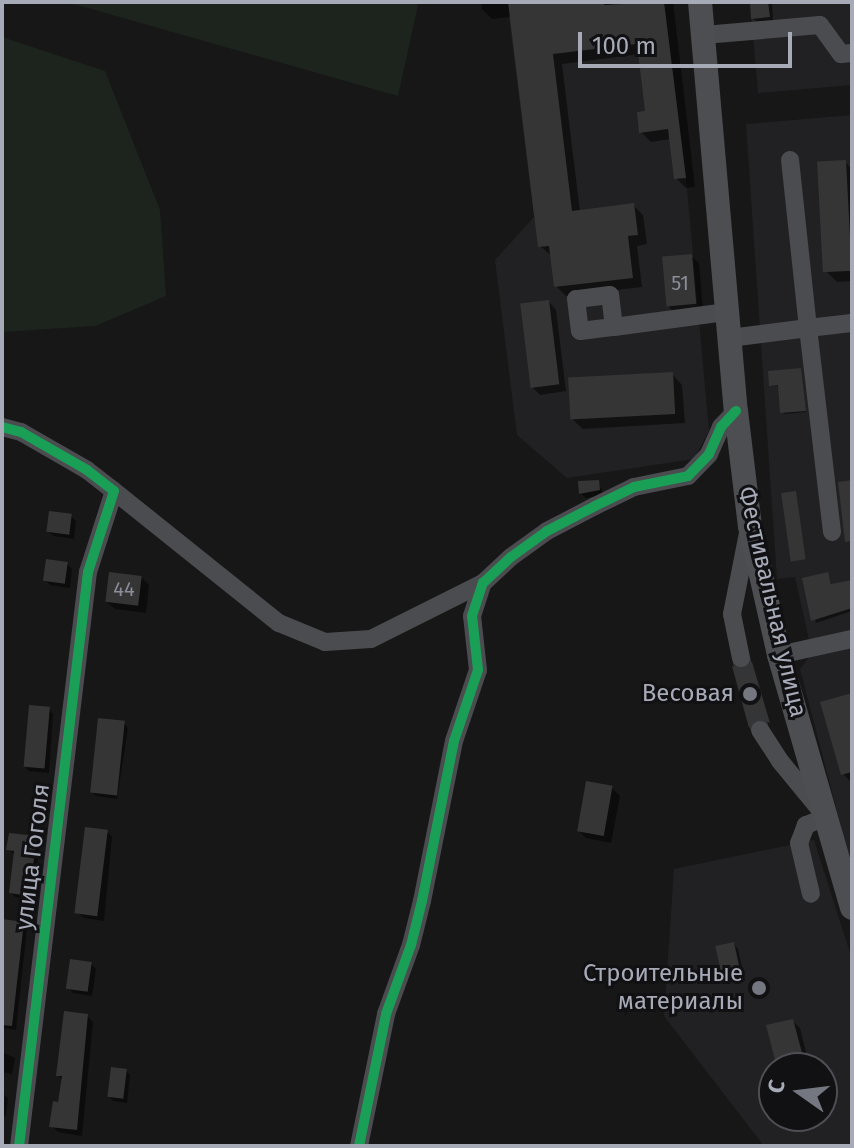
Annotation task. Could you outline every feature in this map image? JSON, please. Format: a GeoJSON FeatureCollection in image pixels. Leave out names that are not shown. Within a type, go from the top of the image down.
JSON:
{"type":"FeatureCollection","features":[{"type":"Feature","properties":{"kind":"main road","name":"Фестивальная улица"},"geometry":{"type":"LineString","coordinates":[[700,2],[736,411],[750,526],[779,655],[850,893]]}},
{"type":"Feature","properties":{"kind":"street"},"geometry":{"type":"LineString","coordinates":[[704,35],[820,25],[841,54],[852,53]]}},
{"type":"Feature","properties":{"kind":"street"},"geometry":{"type":"LineString","coordinates":[[790,160],[832,532]]}},
{"type":"Feature","properties":{"kind":"street"},"geometry":{"type":"LineString","coordinates":[[614,327],[727,312]]}},
{"type":"Feature","properties":{"kind":"street"},"geometry":{"type":"LineString","coordinates":[[730,338],[852,323]]}},
{"type":"Feature","properties":{"kind":"street"},"geometry":{"type":"LineString","coordinates":[[2,427],[21,432],[87,470],[279,623],[325,642],[371,639],[483,583],[511,557],[547,531],[595,506],[634,487],[688,476],[709,454],[721,427],[736,411]]}},
{"type":"Feature","properties":{"kind":"street","name":"улица Гоголя"},"geometry":{"type":"LineString","coordinates":[[19,1146],[88,572],[114,491]]}},
{"type":"Feature","properties":{"kind":"street"},"geometry":{"type":"LineString","coordinates":[[741,658],[732,614],[750,526]]}},
{"type":"Feature","properties":{"kind":"street"},"geometry":{"type":"LineString","coordinates":[[359,1146],[386,1014],[411,945],[422,901],[454,741],[478,670],[472,616],[483,583]]}},
{"type":"Feature","properties":{"kind":"street"},"geometry":{"type":"LineString","coordinates":[[779,655],[852,639]]}},
{"type":"Feature","properties":{"kind":"street"},"geometry":{"type":"LineString","coordinates":[[760,730],[780,761],[826,817],[806,825],[799,843],[811,894]]}},
{"type":"Feature","properties":{"kind":"shaded area"},"geometry":{"type":"Polygon","coordinates":[[[67,2],[409,2],[418,5],[398,96],[67,2]]]}},
{"type":"Feature","properties":{"kind":"shaded area"},"geometry":{"type":"Polygon","coordinates":[[[632,2],[664,2],[686,178],[709,431],[694,459],[567,478],[517,435],[495,260],[534,217],[509,17],[632,2]]]}},
{"type":"Feature","properties":{"kind":"shaded area"},"geometry":{"type":"Polygon","coordinates":[[[750,2],[852,2],[852,85],[758,93],[750,2]]]}},
{"type":"Feature","properties":{"kind":"shaded area"},"geometry":{"type":"Polygon","coordinates":[[[2,37],[105,71],[160,210],[166,296],[95,326],[2,332],[2,37]]]}},
{"type":"Feature","properties":{"kind":"shaded area"},"geometry":{"type":"Polygon","coordinates":[[[852,115],[852,869],[800,669],[812,653],[795,577],[777,579],[746,124],[852,115]]]}},
{"type":"Feature","properties":{"kind":"shaded area","name":"Строительные материалы"},"geometry":{"type":"Polygon","coordinates":[[[814,840],[852,959],[852,1146],[764,1146],[664,1016],[674,869],[814,840]]]}},
{"type":"Feature","properties":{"kind":"building"},"geometry":{"type":"Polygon","coordinates":[[[508,2],[604,2],[604,5],[664,2],[686,178],[674,179],[668,129],[639,133],[637,112],[645,111],[637,44],[553,54],[572,211],[634,203],[638,235],[628,236],[633,278],[554,287],[549,246],[538,247],[508,2]]]}},
{"type":"Feature","properties":{"kind":"building"},"geometry":{"type":"Polygon","coordinates":[[[750,2],[768,2],[770,17],[751,19],[750,2]]]}},
{"type":"Feature","properties":{"kind":"building"},"geometry":{"type":"Polygon","coordinates":[[[846,160],[852,271],[823,272],[817,162],[846,160]]]}},
{"type":"Feature","properties":{"kind":"building"},"geometry":{"type":"Polygon","coordinates":[[[692,254],[696,304],[666,306],[662,257],[692,254]]]}},
{"type":"Feature","properties":{"kind":"building"},"geometry":{"type":"Polygon","coordinates":[[[549,300],[559,384],[531,388],[520,304],[549,300]]]}},
{"type":"Feature","properties":{"kind":"building"},"geometry":{"type":"Polygon","coordinates":[[[801,368],[806,411],[780,413],[778,385],[769,386],[768,371],[801,368]]]}},
{"type":"Feature","properties":{"kind":"building"},"geometry":{"type":"Polygon","coordinates":[[[673,372],[675,414],[570,419],[568,377],[673,372]]]}},
{"type":"Feature","properties":{"kind":"building"},"geometry":{"type":"Polygon","coordinates":[[[599,480],[600,490],[579,494],[578,481],[599,480]]]}},
{"type":"Feature","properties":{"kind":"building"},"geometry":{"type":"Polygon","coordinates":[[[852,480],[852,541],[845,542],[838,482],[852,480]]]}},
{"type":"Feature","properties":{"kind":"building"},"geometry":{"type":"Polygon","coordinates":[[[796,491],[806,559],[791,561],[781,493],[796,491]]]}},
{"type":"Feature","properties":{"kind":"building"},"geometry":{"type":"Polygon","coordinates":[[[49,511],[72,514],[69,535],[46,532],[49,511]]]}},
{"type":"Feature","properties":{"kind":"building"},"geometry":{"type":"Polygon","coordinates":[[[46,559],[68,562],[65,584],[43,581],[46,559]]]}},
{"type":"Feature","properties":{"kind":"building"},"geometry":{"type":"Polygon","coordinates":[[[109,572],[142,576],[138,606],[105,602],[109,572]]]}},
{"type":"Feature","properties":{"kind":"building"},"geometry":{"type":"Polygon","coordinates":[[[828,572],[831,584],[852,580],[852,608],[811,621],[802,578],[828,572]]]}},
{"type":"Feature","properties":{"kind":"building","name":"Весовая"},"geometry":{"type":"Polygon","coordinates":[[[752,662],[770,723],[759,718],[749,728],[732,666],[743,670],[752,662]]]}},
{"type":"Feature","properties":{"kind":"building"},"geometry":{"type":"Polygon","coordinates":[[[852,693],[852,772],[841,775],[820,702],[852,693]]]}},
{"type":"Feature","properties":{"kind":"building"},"geometry":{"type":"Polygon","coordinates":[[[29,705],[50,707],[45,769],[24,767],[29,705]]]}},
{"type":"Feature","properties":{"kind":"building"},"geometry":{"type":"Polygon","coordinates":[[[98,718],[125,721],[117,795],[90,793],[98,718]]]}},
{"type":"Feature","properties":{"kind":"building"},"geometry":{"type":"Polygon","coordinates":[[[586,781],[613,786],[604,836],[577,831],[586,781]]]}},
{"type":"Feature","properties":{"kind":"building"},"geometry":{"type":"Polygon","coordinates":[[[85,827],[108,830],[97,916],[74,913],[85,827]]]}},
{"type":"Feature","properties":{"kind":"building"},"geometry":{"type":"Polygon","coordinates":[[[9,833],[37,836],[29,896],[9,893],[14,851],[6,850],[9,833]]]}},
{"type":"Feature","properties":{"kind":"building"},"geometry":{"type":"Polygon","coordinates":[[[2,919],[24,922],[12,1026],[2,1025],[2,919]]]}},
{"type":"Feature","properties":{"kind":"building"},"geometry":{"type":"Polygon","coordinates":[[[734,942],[739,966],[721,970],[715,946],[734,942]]]}},
{"type":"Feature","properties":{"kind":"building"},"geometry":{"type":"Polygon","coordinates":[[[70,959],[92,962],[88,992],[66,989],[70,959]]]}},
{"type":"Feature","properties":{"kind":"building"},"geometry":{"type":"Polygon","coordinates":[[[64,1011],[88,1014],[77,1130],[49,1127],[53,1101],[58,1102],[62,1076],[56,1076],[64,1011]]]}},
{"type":"Feature","properties":{"kind":"building"},"geometry":{"type":"Polygon","coordinates":[[[793,1019],[802,1052],[773,1052],[766,1025],[793,1019]]]}},
{"type":"Feature","properties":{"kind":"building"},"geometry":{"type":"Polygon","coordinates":[[[111,1067],[127,1069],[123,1099],[107,1097],[111,1067]]]}},
{"type":"Feature","properties":{"kind":"tunnel"},"geometry":{"type":"LineString","coordinates":[[741,658],[760,730]]}},
{"type":"Feature","properties":{"kind":"cycle path"},"geometry":{"type":"LineString","coordinates":[[359,1146],[386,1014],[411,945],[422,901],[454,741],[478,670],[472,616],[483,583],[511,557],[547,531],[634,487],[688,476],[709,454],[721,427],[736,411]]}},
{"type":"Feature","properties":{"kind":"cycle path"},"geometry":{"type":"LineString","coordinates":[[2,427],[21,432],[87,470],[114,491],[88,572],[19,1146]]}},
{"type":"Feature","properties":{"kind":"place","name":"Весовая"},"geometry":{"type":"Point","coordinates":[750,694]}},
{"type":"Feature","properties":{"kind":"place","name":"Строительные материалы"},"geometry":{"type":"Point","coordinates":[759,988]}}]}
